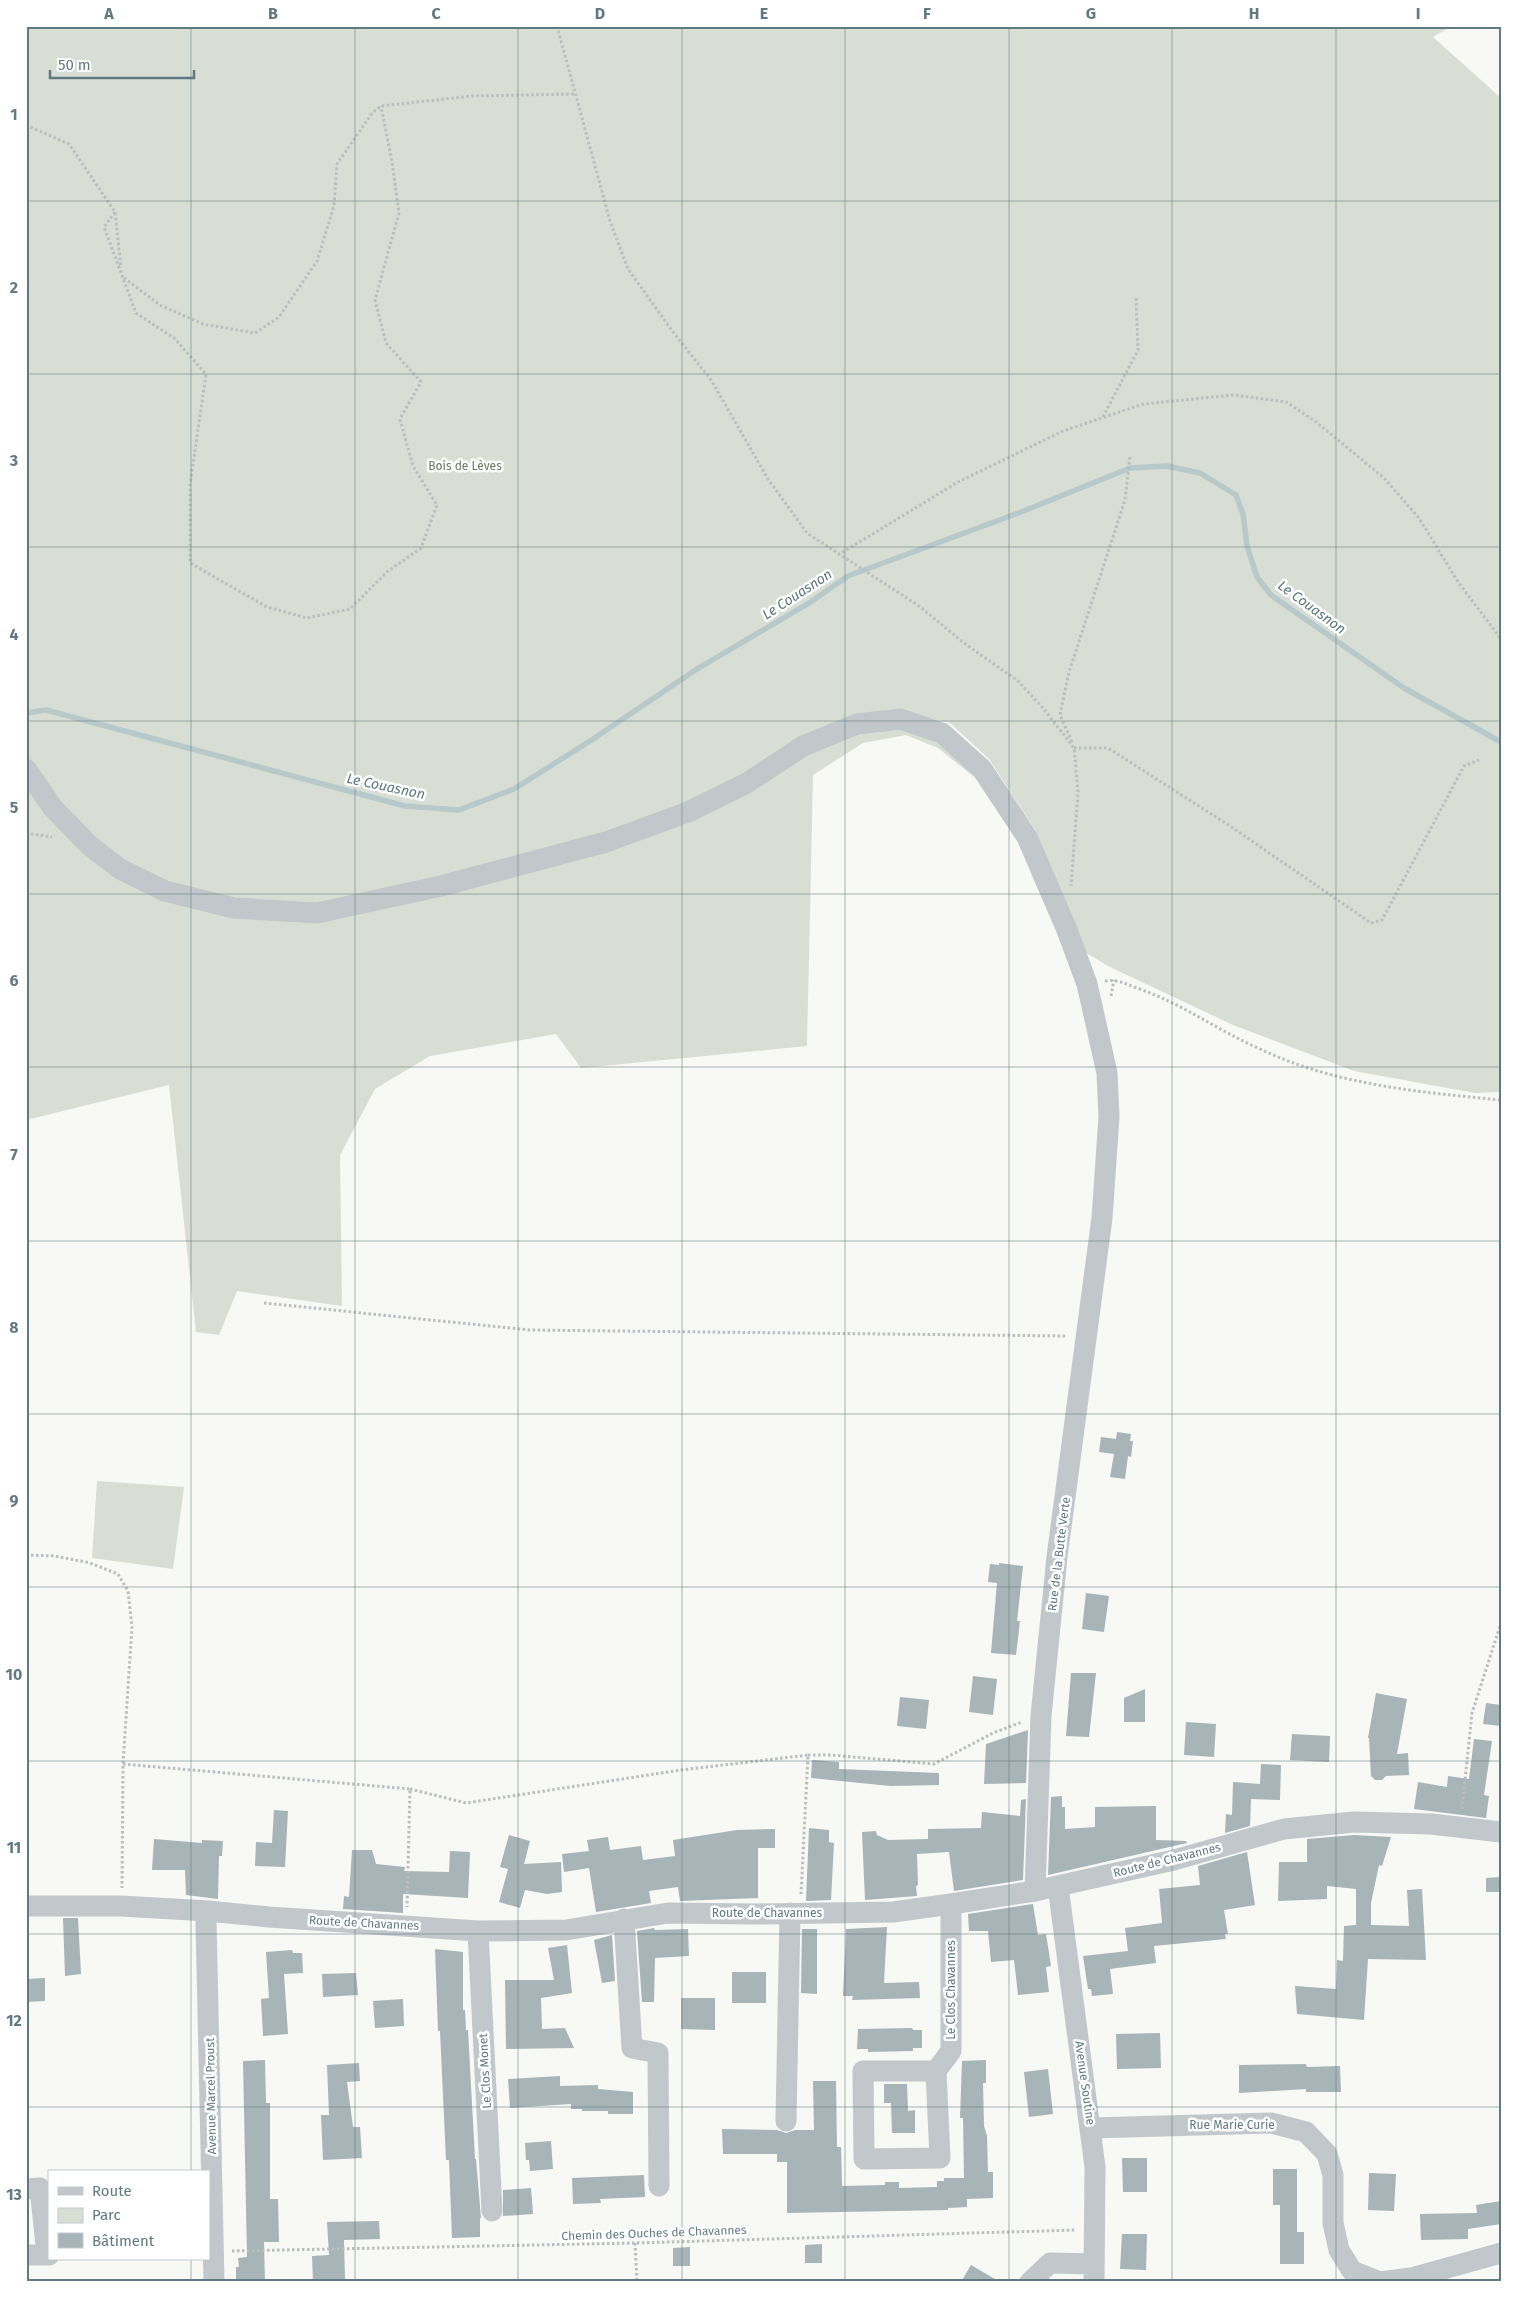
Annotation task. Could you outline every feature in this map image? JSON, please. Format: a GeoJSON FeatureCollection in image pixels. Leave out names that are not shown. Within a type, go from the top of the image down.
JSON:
{"type":"FeatureCollection","features":[{"type":"Feature","properties":{"kind":"street","name":"Rue de la Butte Verte"},"geometry":{"type":"LineString","coordinates":[[26,769],[52,808],[89,846],[120,869],[165,891],[234,908],[317,913],[441,886],[606,842],[688,812],[747,783],[803,746],[857,724],[900,719],[942,733],[982,769],[1027,837],[1067,930],[1087,984],[1108,1073],[1109,1117],[1102,1218],[1088,1336],[1057,1557],[1041,1716],[1034,1891]]}},
{"type":"Feature","properties":{"kind":"street","name":"Route de Chavannes"},"geometry":{"type":"LineString","coordinates":[[26,1906],[122,1906],[208,1911],[268,1918],[406,1925],[478,1931],[566,1930],[668,1913],[893,1912],[951,1904],[1034,1891],[1174,1860],[1284,1829],[1354,1822],[1431,1824],[1501,1832]]}},
{"type":"Feature","properties":{"kind":"street","name":"Avenue Soutine"},"geometry":{"type":"LineString","coordinates":[[1058,1886],[1095,2167],[1094,2273]]}},
{"type":"Feature","properties":{"kind":"street","name":"Le Clos Chavannes"},"geometry":{"type":"LineString","coordinates":[[936,2071],[951,2051],[951,1904]]}},
{"type":"Feature","properties":{"kind":"street","name":"Avenue Marcel Proust"},"geometry":{"type":"LineString","coordinates":[[208,1911],[206,1922],[210,2170]]}},
{"type":"Feature","properties":{"kind":"street"},"geometry":{"type":"LineString","coordinates":[[786,2121],[795,1913]]}},
{"type":"Feature","properties":{"kind":"street"},"geometry":{"type":"LineString","coordinates":[[624,1919],[632,2048],[658,2053],[659,2186]]}},
{"type":"Feature","properties":{"kind":"street","name":"Le Clos Monet"},"geometry":{"type":"LineString","coordinates":[[478,1931],[492,2211]]}},
{"type":"Feature","properties":{"kind":"street"},"geometry":{"type":"LineString","coordinates":[[864,2071],[936,2071],[940,2158],[864,2159],[864,2071]]}},
{"type":"Feature","properties":{"kind":"street","name":"Rue Marie Curie"},"geometry":{"type":"LineString","coordinates":[[1091,2128],[1271,2123],[1306,2132],[1327,2154],[1333,2175],[1333,2223],[1339,2250],[1352,2271],[1380,2282],[1411,2278],[1501,2253]]}},
{"type":"Feature","properties":{"kind":"street","name":"Avenue Marcel Proust"},"geometry":{"type":"LineString","coordinates":[[210,2186],[211,2252],[214,2282]]}},
{"type":"Feature","properties":{"kind":"street"},"geometry":{"type":"LineString","coordinates":[[26,2189],[40,2188],[41,2255]]}},
{"type":"Feature","properties":{"kind":"street"},"geometry":{"type":"LineString","coordinates":[[1030,2282],[1050,2263],[1094,2273]]}},
{"type":"Feature","properties":{"kind":"path"},"geometry":{"type":"LineString","coordinates":[[557,26],[610,221],[628,269],[673,332],[711,380],[768,480],[807,533],[919,606],[964,643],[1018,681],[1043,708],[1074,748]]}},
{"type":"Feature","properties":{"kind":"path"},"geometry":{"type":"LineString","coordinates":[[26,125],[69,144],[115,212],[122,277],[160,305],[203,324],[255,333],[279,317],[317,261],[334,206],[337,164],[373,112],[380,106],[472,96],[575,94]]}},
{"type":"Feature","properties":{"kind":"path"},"geometry":{"type":"LineString","coordinates":[[115,212],[104,227],[136,313],[174,338],[206,374],[190,485],[190,563],[267,607],[307,618],[350,608],[387,572],[420,548],[437,505],[413,466],[400,419],[421,382],[386,343],[375,300],[399,213],[392,162],[380,106]]}},
{"type":"Feature","properties":{"kind":"path"},"geometry":{"type":"LineString","coordinates":[[1102,418],[1138,350],[1136,296]]}},
{"type":"Feature","properties":{"kind":"path"},"geometry":{"type":"LineString","coordinates":[[838,554],[958,482],[1063,431],[1143,404],[1234,395],[1286,402],[1315,421],[1384,478],[1419,518],[1458,582],[1501,640]]}},
{"type":"Feature","properties":{"kind":"path"},"geometry":{"type":"LineString","coordinates":[[1070,891],[1078,792],[1074,748],[1060,715],[1069,672],[1125,500],[1130,456]]}},
{"type":"Feature","properties":{"kind":"path"},"geometry":{"type":"LineString","coordinates":[[1074,748],[1108,748],[1230,826],[1371,923],[1382,920],[1464,766],[1479,760]]}},
{"type":"Feature","properties":{"kind":"path"},"geometry":{"type":"LineString","coordinates":[[1087,984],[1114,980],[1167,998],[1260,1050],[1330,1076],[1412,1091],[1501,1100]]}},
{"type":"Feature","properties":{"kind":"path"},"geometry":{"type":"LineString","coordinates":[[264,1302],[529,1330],[1088,1336]]}},
{"type":"Feature","properties":{"kind":"path"},"geometry":{"type":"LineString","coordinates":[[26,1555],[54,1556],[90,1562],[118,1574],[128,1591],[132,1627],[123,1764],[122,1906]]}},
{"type":"Feature","properties":{"kind":"path"},"geometry":{"type":"LineString","coordinates":[[1460,1827],[1472,1713],[1501,1624]]}},
{"type":"Feature","properties":{"kind":"path"},"geometry":{"type":"LineString","coordinates":[[123,1764],[410,1789],[466,1803],[681,1770],[808,1755],[831,1755],[934,1764],[993,1733],[1041,1716]]}},
{"type":"Feature","properties":{"kind":"path"},"geometry":{"type":"LineString","coordinates":[[795,1913],[808,1755]]}},
{"type":"Feature","properties":{"kind":"path"},"geometry":{"type":"LineString","coordinates":[[406,1925],[410,1789]]}},
{"type":"Feature","properties":{"kind":"path","name":"Chemin des Ouches de Chavannes"},"geometry":{"type":"LineString","coordinates":[[211,2252],[636,2243],[1094,2229]]}},
{"type":"Feature","properties":{"kind":"path"},"geometry":{"type":"LineString","coordinates":[[636,2243],[637,2282]]}},
{"type":"Feature","properties":{"kind":"green space","name":"Bois de Lèves"},"geometry":{"type":"Polygon","coordinates":[[[26,26],[1452,26],[1433,37],[1501,98],[1501,1092],[1475,1093],[1354,1071],[1233,1025],[1110,967],[1081,950],[1036,831],[989,759],[950,723],[891,709],[850,718],[849,734],[901,728],[940,741],[979,781],[938,748],[906,735],[863,743],[813,775],[807,1046],[581,1068],[556,1034],[430,1056],[375,1089],[340,1155],[342,1306],[237,1291],[219,1335],[196,1332],[169,1085],[26,1120],[26,26]]]}},
{"type":"Feature","properties":{"kind":"green space"},"geometry":{"type":"Polygon","coordinates":[[[97,1481],[184,1487],[173,1569],[92,1558],[97,1481]]]}},
{"type":"Feature","properties":{"kind":"building"},"geometry":{"type":"Polygon","coordinates":[[[1117,1432],[1131,1434],[1130,1441],[1133,1441],[1131,1457],[1128,1456],[1125,1479],[1110,1477],[1114,1454],[1099,1452],[1101,1437],[1116,1439],[1117,1432]]]}},
{"type":"Feature","properties":{"kind":"building"},"geometry":{"type":"Polygon","coordinates":[[[999,1563],[1023,1566],[1017,1621],[1020,1621],[1016,1655],[991,1653],[997,1583],[988,1582],[990,1564],[999,1565],[999,1563]]]}},
{"type":"Feature","properties":{"kind":"building"},"geometry":{"type":"Polygon","coordinates":[[[1086,1593],[1109,1596],[1104,1632],[1082,1629],[1086,1593]]]}},
{"type":"Feature","properties":{"kind":"building"},"geometry":{"type":"Polygon","coordinates":[[[1071,1673],[1096,1673],[1089,1737],[1066,1736],[1071,1673]]]}},
{"type":"Feature","properties":{"kind":"building"},"geometry":{"type":"Polygon","coordinates":[[[973,1676],[997,1679],[993,1715],[969,1712],[973,1676]]]}},
{"type":"Feature","properties":{"kind":"building"},"geometry":{"type":"Polygon","coordinates":[[[1145,1689],[1145,1722],[1124,1722],[1124,1698],[1145,1689]]]}},
{"type":"Feature","properties":{"kind":"building"},"geometry":{"type":"Polygon","coordinates":[[[1376,1693],[1407,1699],[1397,1754],[1408,1753],[1409,1775],[1386,1776],[1382,1780],[1375,1780],[1371,1776],[1368,1738],[1376,1693]]]}},
{"type":"Feature","properties":{"kind":"building"},"geometry":{"type":"Polygon","coordinates":[[[900,1697],[929,1700],[926,1729],[897,1726],[900,1697]]]}},
{"type":"Feature","properties":{"kind":"building"},"geometry":{"type":"Polygon","coordinates":[[[1486,1703],[1501,1705],[1501,1726],[1483,1724],[1486,1703]]]}},
{"type":"Feature","properties":{"kind":"building"},"geometry":{"type":"Polygon","coordinates":[[[1186,1722],[1216,1724],[1214,1757],[1184,1755],[1186,1722]]]}},
{"type":"Feature","properties":{"kind":"building"},"geometry":{"type":"Polygon","coordinates":[[[1028,1730],[1026,1783],[984,1784],[986,1744],[1028,1730]]]}},
{"type":"Feature","properties":{"kind":"building"},"geometry":{"type":"Polygon","coordinates":[[[1292,1734],[1330,1736],[1329,1762],[1290,1760],[1292,1734]]]}},
{"type":"Feature","properties":{"kind":"building"},"geometry":{"type":"Polygon","coordinates":[[[1474,1739],[1492,1741],[1484,1795],[1489,1796],[1486,1818],[1414,1809],[1418,1782],[1447,1787],[1448,1776],[1469,1779],[1474,1739]]]}},
{"type":"Feature","properties":{"kind":"building"},"geometry":{"type":"Polygon","coordinates":[[[812,1760],[839,1762],[839,1769],[939,1773],[939,1785],[890,1786],[811,1778],[812,1760]]]}},
{"type":"Feature","properties":{"kind":"building"},"geometry":{"type":"Polygon","coordinates":[[[1261,1764],[1281,1765],[1280,1800],[1251,1799],[1250,1826],[1225,1833],[1226,1814],[1232,1815],[1233,1782],[1260,1784],[1261,1764]]]}},
{"type":"Feature","properties":{"kind":"building"},"geometry":{"type":"Polygon","coordinates":[[[1062,1796],[1062,1807],[1065,1807],[1065,1829],[1095,1827],[1095,1807],[1156,1806],[1156,1840],[1186,1841],[1187,1843],[1048,1875],[1051,1797],[1062,1796]]]}},
{"type":"Feature","properties":{"kind":"building"},"geometry":{"type":"Polygon","coordinates":[[[1026,1799],[1023,1880],[954,1891],[949,1852],[917,1854],[917,1896],[865,1900],[862,1832],[876,1831],[877,1835],[888,1840],[928,1839],[928,1829],[981,1828],[982,1812],[1020,1816],[1021,1800],[1026,1799]]]}},
{"type":"Feature","properties":{"kind":"building"},"geometry":{"type":"Polygon","coordinates":[[[274,1810],[288,1811],[285,1867],[255,1866],[256,1842],[272,1843],[274,1810]]]}},
{"type":"Feature","properties":{"kind":"building"},"geometry":{"type":"Polygon","coordinates":[[[809,1828],[829,1830],[829,1842],[834,1843],[831,1900],[806,1901],[809,1828]]]}},
{"type":"Feature","properties":{"kind":"building"},"geometry":{"type":"Polygon","coordinates":[[[775,1829],[775,1848],[758,1848],[758,1898],[680,1901],[678,1887],[649,1891],[651,1903],[596,1912],[589,1868],[564,1872],[562,1854],[589,1851],[587,1840],[608,1837],[610,1850],[641,1846],[643,1860],[675,1856],[673,1840],[737,1830],[775,1829]]]}},
{"type":"Feature","properties":{"kind":"building"},"geometry":{"type":"Polygon","coordinates":[[[509,1835],[530,1841],[524,1864],[561,1862],[562,1892],[547,1894],[525,1890],[520,1908],[499,1902],[508,1869],[500,1867],[509,1835]]]}},
{"type":"Feature","properties":{"kind":"building"},"geometry":{"type":"Polygon","coordinates":[[[1354,1835],[1391,1837],[1382,1866],[1379,1865],[1371,1903],[1371,1925],[1409,1926],[1407,1890],[1422,1889],[1426,1960],[1368,1959],[1364,2020],[1297,2014],[1295,1986],[1336,1989],[1337,1960],[1343,1961],[1344,1926],[1356,1925],[1356,1889],[1327,1886],[1327,1899],[1278,1901],[1279,1862],[1307,1862],[1307,1839],[1354,1835]]]}},
{"type":"Feature","properties":{"kind":"building"},"geometry":{"type":"Polygon","coordinates":[[[154,1839],[202,1843],[202,1840],[223,1841],[222,1856],[219,1856],[218,1899],[186,1895],[185,1870],[152,1870],[154,1839]]]}},
{"type":"Feature","properties":{"kind":"building"},"geometry":{"type":"Polygon","coordinates":[[[352,1850],[372,1850],[376,1864],[405,1867],[404,1871],[449,1872],[450,1851],[470,1852],[468,1898],[403,1894],[403,1913],[343,1909],[344,1896],[349,1897],[352,1850]]]}},
{"type":"Feature","properties":{"kind":"building"},"geometry":{"type":"Polygon","coordinates":[[[1247,1852],[1255,1905],[1224,1910],[1228,1934],[1225,1934],[1226,1939],[1154,1946],[1156,1963],[1110,1969],[1113,1994],[1092,1996],[1091,1989],[1088,1989],[1083,1956],[1128,1951],[1125,1928],[1162,1923],[1159,1889],[1200,1885],[1198,1866],[1247,1852]]]}},
{"type":"Feature","properties":{"kind":"building"},"geometry":{"type":"Polygon","coordinates":[[[1501,1877],[1501,1892],[1486,1892],[1486,1878],[1501,1877]]]}},
{"type":"Feature","properties":{"kind":"building"},"geometry":{"type":"Polygon","coordinates":[[[1033,1904],[1038,1935],[1046,1934],[1051,1966],[1046,1967],[1049,1992],[1018,1995],[1014,1960],[991,1962],[988,1931],[969,1931],[968,1914],[1033,1904]]]}},
{"type":"Feature","properties":{"kind":"building"},"geometry":{"type":"Polygon","coordinates":[[[63,1918],[78,1918],[81,1974],[65,1976],[63,1918]]]}},
{"type":"Feature","properties":{"kind":"building"},"geometry":{"type":"Polygon","coordinates":[[[887,1927],[884,1983],[919,1982],[920,1998],[852,2000],[853,1996],[843,1996],[846,1929],[887,1927]]]}},
{"type":"Feature","properties":{"kind":"building"},"geometry":{"type":"Polygon","coordinates":[[[654,1928],[655,1930],[688,1929],[689,1956],[655,1958],[654,2002],[642,2002],[637,1931],[654,1928]]]}},
{"type":"Feature","properties":{"kind":"building"},"geometry":{"type":"Polygon","coordinates":[[[802,1929],[817,1929],[817,1994],[801,1993],[802,1929]]]}},
{"type":"Feature","properties":{"kind":"building"},"geometry":{"type":"Polygon","coordinates":[[[612,1935],[615,1981],[602,1983],[594,1940],[612,1935]]]}},
{"type":"Feature","properties":{"kind":"building"},"geometry":{"type":"Polygon","coordinates":[[[567,1945],[572,1993],[541,1998],[542,2029],[565,2028],[574,2048],[506,2049],[505,1980],[554,1980],[548,1948],[567,1945]]]}},
{"type":"Feature","properties":{"kind":"building"},"geometry":{"type":"Polygon","coordinates":[[[435,1949],[463,1952],[463,2010],[465,2010],[466,2030],[468,2030],[475,2159],[481,2218],[480,2237],[452,2238],[449,2160],[446,2160],[440,2031],[438,2031],[435,1949]]]}},
{"type":"Feature","properties":{"kind":"building"},"geometry":{"type":"Polygon","coordinates":[[[292,1950],[293,1953],[302,1953],[303,1973],[284,1974],[288,2034],[263,2036],[261,1999],[269,1998],[266,1952],[292,1950]]]}},
{"type":"Feature","properties":{"kind":"building"},"geometry":{"type":"Polygon","coordinates":[[[732,1972],[766,1972],[766,2003],[732,2003],[732,1972]]]}},
{"type":"Feature","properties":{"kind":"building"},"geometry":{"type":"Polygon","coordinates":[[[356,1973],[358,1995],[323,1997],[322,1974],[356,1973]]]}},
{"type":"Feature","properties":{"kind":"building"},"geometry":{"type":"Polygon","coordinates":[[[45,1978],[45,2001],[26,2002],[26,1979],[45,1978]]]}},
{"type":"Feature","properties":{"kind":"building"},"geometry":{"type":"Polygon","coordinates":[[[681,1998],[715,1998],[715,2030],[681,2029],[681,1998]]]}},
{"type":"Feature","properties":{"kind":"building"},"geometry":{"type":"Polygon","coordinates":[[[403,1999],[404,2026],[375,2028],[373,2001],[403,1999]]]}},
{"type":"Feature","properties":{"kind":"building"},"geometry":{"type":"Polygon","coordinates":[[[912,2028],[913,2030],[922,2030],[922,2048],[913,2048],[913,2051],[868,2052],[868,2049],[857,2049],[858,2029],[912,2028]]]}},
{"type":"Feature","properties":{"kind":"building"},"geometry":{"type":"Polygon","coordinates":[[[1160,2033],[1161,2068],[1117,2069],[1116,2034],[1160,2033]]]}},
{"type":"Feature","properties":{"kind":"building"},"geometry":{"type":"Polygon","coordinates":[[[265,2060],[266,2103],[270,2103],[270,2199],[278,2199],[279,2242],[264,2242],[265,2282],[236,2282],[236,2267],[239,2267],[238,2258],[247,2257],[243,2061],[265,2060]]]}},
{"type":"Feature","properties":{"kind":"building"},"geometry":{"type":"Polygon","coordinates":[[[986,2060],[986,2083],[983,2083],[984,2126],[987,2136],[988,2172],[993,2172],[993,2198],[967,2199],[967,2207],[948,2208],[948,2210],[787,2213],[787,2162],[777,2162],[777,2154],[723,2154],[722,2129],[777,2130],[786,2133],[795,2130],[814,2130],[813,2081],[836,2081],[837,2147],[841,2147],[842,2186],[885,2185],[885,2182],[899,2182],[899,2188],[937,2187],[937,2181],[944,2181],[944,2178],[964,2178],[963,2118],[960,2118],[962,2061],[986,2060]]]}},
{"type":"Feature","properties":{"kind":"building"},"geometry":{"type":"Polygon","coordinates":[[[359,2063],[360,2081],[347,2082],[353,2127],[360,2127],[362,2158],[323,2160],[321,2115],[329,2115],[327,2065],[359,2063]]]}},
{"type":"Feature","properties":{"kind":"building"},"geometry":{"type":"Polygon","coordinates":[[[1306,2064],[1307,2067],[1340,2066],[1341,2092],[1306,2092],[1306,2089],[1239,2093],[1239,2065],[1306,2064]]]}},
{"type":"Feature","properties":{"kind":"building"},"geometry":{"type":"Polygon","coordinates":[[[1048,2069],[1053,2114],[1029,2117],[1024,2072],[1048,2069]]]}},
{"type":"Feature","properties":{"kind":"building"},"geometry":{"type":"Polygon","coordinates":[[[560,2076],[560,2086],[598,2085],[598,2089],[633,2092],[633,2114],[608,2114],[608,2111],[582,2111],[582,2109],[571,2109],[571,2104],[510,2108],[508,2079],[560,2076]]]}},
{"type":"Feature","properties":{"kind":"building"},"geometry":{"type":"Polygon","coordinates":[[[884,2084],[907,2084],[908,2111],[915,2110],[915,2133],[892,2133],[891,2103],[884,2103],[884,2084]]]}},
{"type":"Feature","properties":{"kind":"building"},"geometry":{"type":"Polygon","coordinates":[[[551,2141],[553,2169],[530,2171],[529,2160],[526,2160],[525,2143],[551,2141]]]}},
{"type":"Feature","properties":{"kind":"building"},"geometry":{"type":"Polygon","coordinates":[[[1122,2158],[1147,2158],[1147,2192],[1123,2192],[1122,2158]]]}},
{"type":"Feature","properties":{"kind":"building"},"geometry":{"type":"Polygon","coordinates":[[[1273,2169],[1297,2169],[1297,2232],[1304,2232],[1304,2264],[1280,2264],[1280,2205],[1273,2205],[1273,2169]]]}},
{"type":"Feature","properties":{"kind":"building"},"geometry":{"type":"Polygon","coordinates":[[[1369,2173],[1396,2174],[1394,2211],[1368,2210],[1369,2173]]]}},
{"type":"Feature","properties":{"kind":"building"},"geometry":{"type":"Polygon","coordinates":[[[644,2175],[645,2197],[600,2199],[601,2203],[573,2204],[572,2178],[644,2175]]]}},
{"type":"Feature","properties":{"kind":"building"},"geometry":{"type":"Polygon","coordinates":[[[531,2188],[533,2214],[503,2216],[503,2190],[531,2188]]]}},
{"type":"Feature","properties":{"kind":"building"},"geometry":{"type":"Polygon","coordinates":[[[1501,2201],[1501,2224],[1468,2229],[1468,2239],[1421,2240],[1420,2214],[1477,2213],[1476,2205],[1501,2201]]]}},
{"type":"Feature","properties":{"kind":"building"},"geometry":{"type":"Polygon","coordinates":[[[379,2221],[380,2239],[344,2240],[345,2280],[313,2281],[312,2256],[329,2255],[327,2222],[379,2221]]]}},
{"type":"Feature","properties":{"kind":"building"},"geometry":{"type":"Polygon","coordinates":[[[1122,2234],[1147,2234],[1146,2270],[1120,2269],[1122,2234]]]}},
{"type":"Feature","properties":{"kind":"building"},"geometry":{"type":"Polygon","coordinates":[[[822,2244],[822,2263],[805,2263],[805,2245],[822,2244]]]}},
{"type":"Feature","properties":{"kind":"building"},"geometry":{"type":"Polygon","coordinates":[[[690,2247],[690,2266],[673,2266],[673,2248],[690,2247]]]}},
{"type":"Feature","properties":{"kind":"building"},"geometry":{"type":"Polygon","coordinates":[[[971,2265],[1000,2282],[961,2282],[971,2265]]]}},
{"type":"Feature","properties":{"kind":"waterway","name":"Le Couasnon"},"geometry":{"type":"LineString","coordinates":[[26,713],[46,710],[405,806],[459,810],[514,789],[590,741],[697,669],[809,603],[848,576],[1021,512],[1130,468],[1167,466],[1200,473],[1236,495],[1243,514],[1247,546],[1257,577],[1271,595],[1404,688],[1501,742]]}}]}
